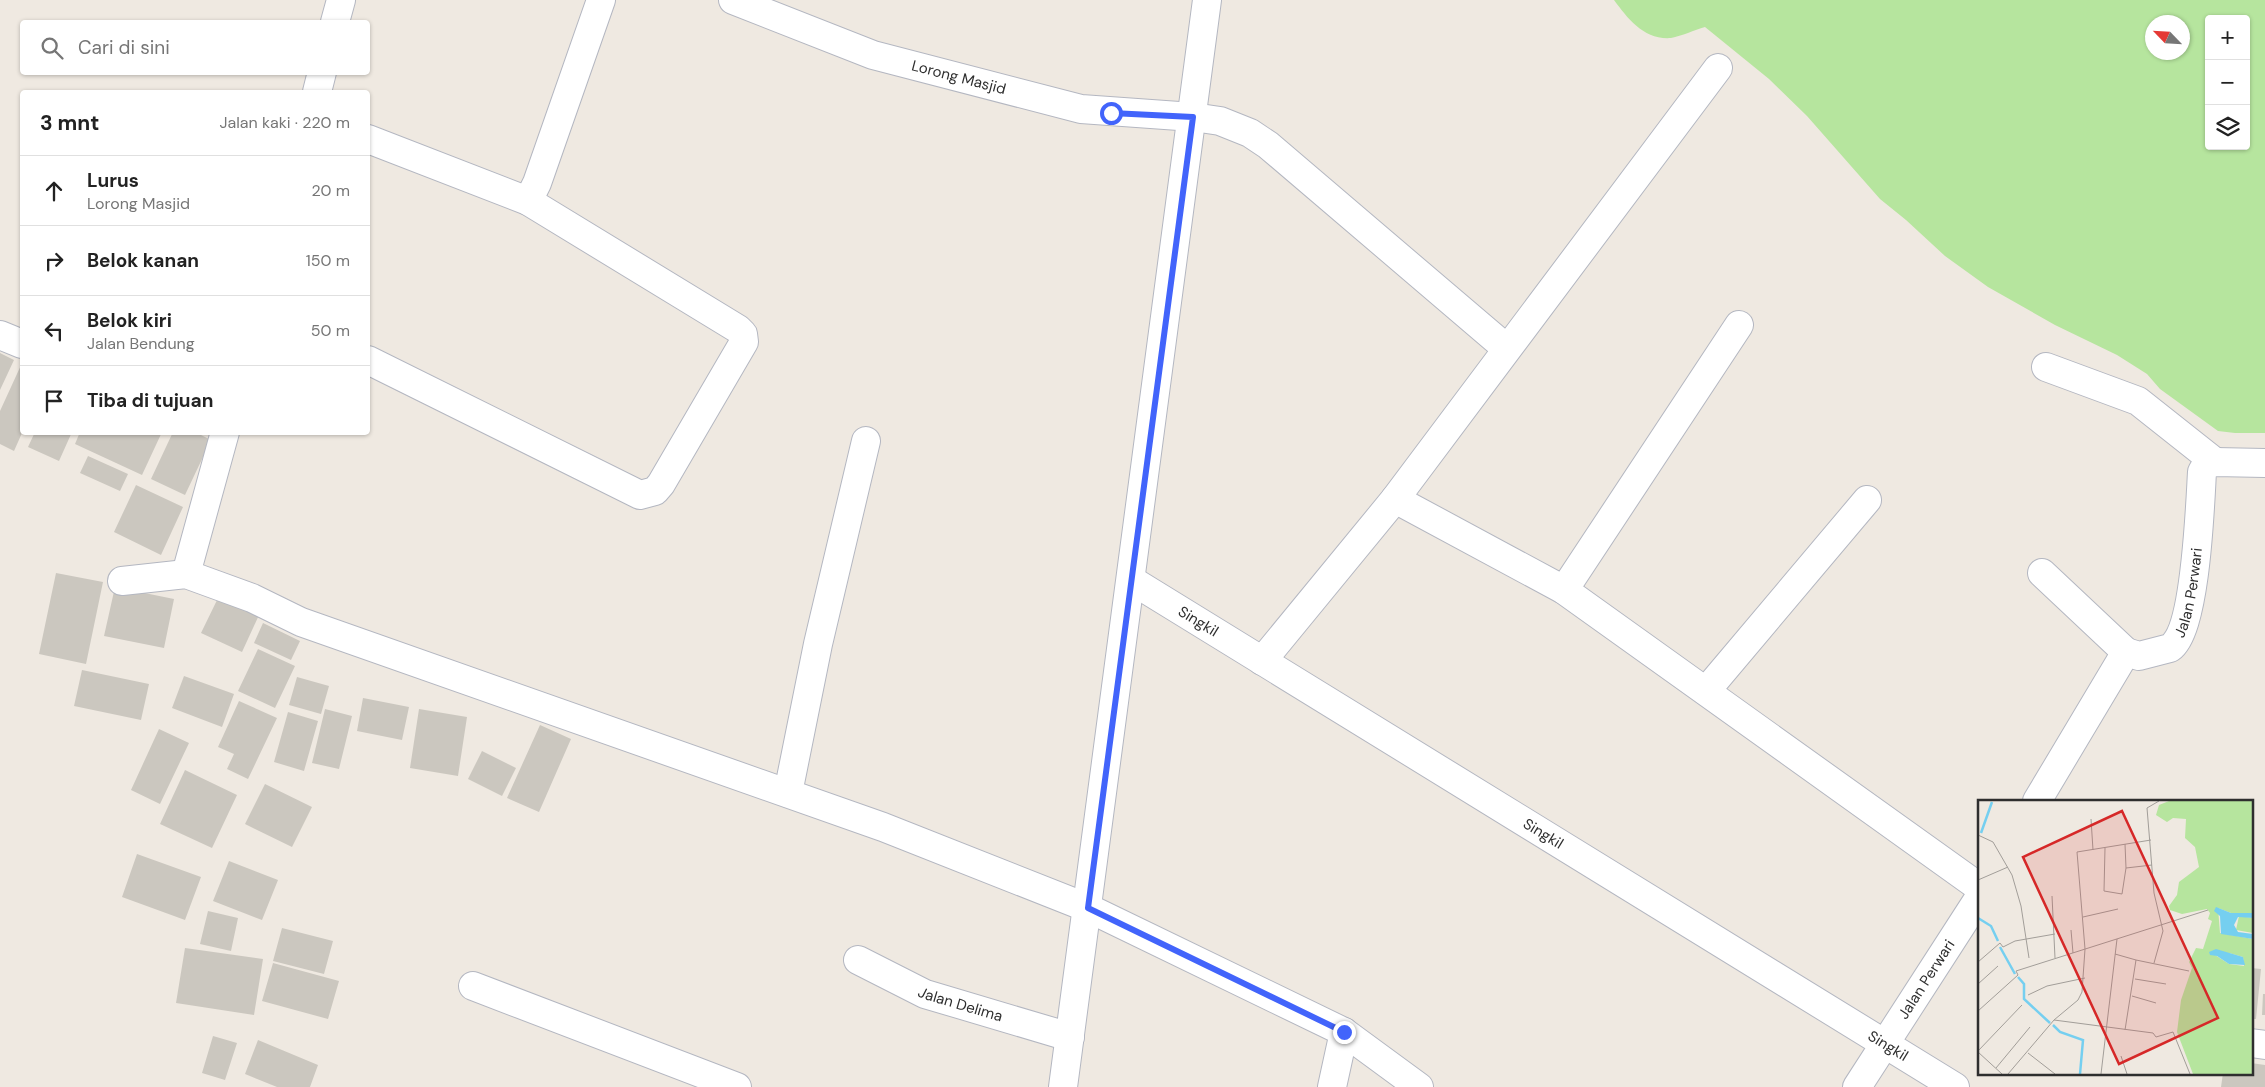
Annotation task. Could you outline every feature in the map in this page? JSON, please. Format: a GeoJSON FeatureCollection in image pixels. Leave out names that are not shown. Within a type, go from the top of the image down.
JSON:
{"type":"FeatureCollection","features":[{"type":"Feature","properties":{"kind":"street"},"geometry":{"type":"LineString","coordinates":[[336,20],[341,0]]}},
{"type":"Feature","properties":{"kind":"street"},"geometry":{"type":"LineString","coordinates":[[528,201],[537,183],[601,0]]}},
{"type":"Feature","properties":{"kind":"street","name":"Lorong Masjid"},"geometry":{"type":"LineString","coordinates":[[733,0],[873,55],[1072,106],[1111,113],[1193,117],[1220,121],[1250,134],[1268,145],[1506,348]]}},
{"type":"Feature","properties":{"kind":"street"},"geometry":{"type":"LineString","coordinates":[[1063,1087],[1207,0]]}},
{"type":"Feature","properties":{"kind":"street"},"geometry":{"type":"LineString","coordinates":[[1262,661],[1395,499],[1506,348],[1718,68]]}},
{"type":"Feature","properties":{"kind":"street"},"geometry":{"type":"LineString","coordinates":[[318,90],[321,75]]}},
{"type":"Feature","properties":{"kind":"street"},"geometry":{"type":"LineString","coordinates":[[370,139],[528,201],[738,329],[743,334],[742,346],[655,492],[640,495],[370,361]]}},
{"type":"Feature","properties":{"kind":"street"},"geometry":{"type":"LineString","coordinates":[[1564,590],[1739,325]]}},
{"type":"Feature","properties":{"kind":"street"},"geometry":{"type":"LineString","coordinates":[[0,335],[20,343]]}},
{"type":"Feature","properties":{"kind":"street"},"geometry":{"type":"LineString","coordinates":[[2046,367],[2138,401],[2216,462],[2265,463]]}},
{"type":"Feature","properties":{"kind":"street"},"geometry":{"type":"LineString","coordinates":[[186,574],[224,435]]}},
{"type":"Feature","properties":{"kind":"street"},"geometry":{"type":"LineString","coordinates":[[788,793],[818,644],[866,441]]}},
{"type":"Feature","properties":{"kind":"street","name":"Jalan Perwari"},"geometry":{"type":"LineString","coordinates":[[2126,652],[2139,656],[2170,648],[2180,635],[2187,611],[2197,548],[2202,472],[2206,465],[2216,462]]}},
{"type":"Feature","properties":{"kind":"street"},"geometry":{"type":"LineString","coordinates":[[1395,499],[1564,590],[1978,886]]}},
{"type":"Feature","properties":{"kind":"street"},"geometry":{"type":"LineString","coordinates":[[1706,691],[1867,500]]}},
{"type":"Feature","properties":{"kind":"street"},"geometry":{"type":"LineString","coordinates":[[2038,800],[2126,652],[2042,573]]}},
{"type":"Feature","properties":{"kind":"street"},"geometry":{"type":"LineString","coordinates":[[122,581],[186,574],[252,598],[301,622],[883,827],[1088,908],[1344,1032],[1419,1087]]}},
{"type":"Feature","properties":{"kind":"street","name":"Singkil"},"geometry":{"type":"LineString","coordinates":[[1131,580],[1955,1087]]}},
{"type":"Feature","properties":{"kind":"street","name":"Jalan Perwari"},"geometry":{"type":"LineString","coordinates":[[1857,1087],[1978,900]]}},
{"type":"Feature","properties":{"kind":"street","name":"Jalan Delima"},"geometry":{"type":"LineString","coordinates":[[858,960],[925,994],[1070,1037]]}},
{"type":"Feature","properties":{"kind":"street"},"geometry":{"type":"LineString","coordinates":[[473,986],[737,1087]]}},
{"type":"Feature","properties":{"kind":"street"},"geometry":{"type":"LineString","coordinates":[[1332,1087],[1344,1032]]}},
{"type":"Feature","properties":{"kind":"street"},"geometry":{"type":"LineString","coordinates":[[2252,1043],[2265,1045]]}},
{"type":"Feature","properties":{"kind":"green space"},"geometry":{"type":"Polygon","coordinates":[[[1614,0],[2265,0],[2265,433],[2218,431],[2160,389],[2147,374],[2117,355],[2055,325],[1988,287],[1945,256],[1880,199],[1807,116],[1769,79],[1705,27],[1671,38],[1661,38],[1645,32],[1631,21],[1614,0]]]}},
{"type":"Feature","properties":{"kind":"building"},"geometry":{"type":"Polygon","coordinates":[[[0,353],[14,360],[0,390],[0,353]]]}},
{"type":"Feature","properties":{"kind":"building"},"geometry":{"type":"Polygon","coordinates":[[[20,367],[21,435],[14,451],[0,444],[0,411],[20,367]]]}},
{"type":"Feature","properties":{"kind":"building"},"geometry":{"type":"Polygon","coordinates":[[[34,435],[71,435],[59,461],[28,447],[34,435]]]}},
{"type":"Feature","properties":{"kind":"building"},"geometry":{"type":"Polygon","coordinates":[[[79,435],[161,435],[142,475],[75,444],[79,435]]]}},
{"type":"Feature","properties":{"kind":"building"},"geometry":{"type":"Polygon","coordinates":[[[172,435],[201,435],[211,440],[185,495],[151,479],[172,435]]]}},
{"type":"Feature","properties":{"kind":"building"},"geometry":{"type":"Polygon","coordinates":[[[88,456],[128,474],[120,491],[80,473],[88,456]]]}},
{"type":"Feature","properties":{"kind":"building"},"geometry":{"type":"Polygon","coordinates":[[[136,485],[183,507],[161,555],[114,532],[136,485]]]}},
{"type":"Feature","properties":{"kind":"building"},"geometry":{"type":"Polygon","coordinates":[[[56,573],[103,582],[86,664],[39,654],[56,573]]]}},
{"type":"Feature","properties":{"kind":"building"},"geometry":{"type":"Polygon","coordinates":[[[115,587],[174,599],[164,648],[104,636],[115,587]]]}},
{"type":"Feature","properties":{"kind":"building"},"geometry":{"type":"Polygon","coordinates":[[[219,596],[259,615],[242,652],[201,633],[219,596]]]}},
{"type":"Feature","properties":{"kind":"building"},"geometry":{"type":"Polygon","coordinates":[[[263,623],[300,641],[291,660],[254,643],[263,623]]]}},
{"type":"Feature","properties":{"kind":"building"},"geometry":{"type":"Polygon","coordinates":[[[258,649],[295,666],[275,708],[238,691],[258,649]]]}},
{"type":"Feature","properties":{"kind":"building"},"geometry":{"type":"Polygon","coordinates":[[[82,670],[149,684],[141,720],[74,706],[82,670]]]}},
{"type":"Feature","properties":{"kind":"building"},"geometry":{"type":"Polygon","coordinates":[[[184,676],[234,694],[222,727],[172,708],[184,676]]]}},
{"type":"Feature","properties":{"kind":"building"},"geometry":{"type":"Polygon","coordinates":[[[297,677],[329,686],[321,714],[289,705],[297,677]]]}},
{"type":"Feature","properties":{"kind":"building"},"geometry":{"type":"Polygon","coordinates":[[[363,698],[409,707],[402,740],[357,731],[363,698]]]}},
{"type":"Feature","properties":{"kind":"building"},"geometry":{"type":"Polygon","coordinates":[[[239,701],[277,718],[248,779],[227,769],[234,754],[218,747],[239,701]]]}},
{"type":"Feature","properties":{"kind":"building"},"geometry":{"type":"Polygon","coordinates":[[[325,709],[352,716],[339,769],[312,763],[325,709]]]}},
{"type":"Feature","properties":{"kind":"building"},"geometry":{"type":"Polygon","coordinates":[[[419,709],[467,717],[458,776],[410,768],[419,709]]]}},
{"type":"Feature","properties":{"kind":"building"},"geometry":{"type":"Polygon","coordinates":[[[288,712],[318,721],[304,771],[274,762],[288,712]]]}},
{"type":"Feature","properties":{"kind":"building"},"geometry":{"type":"Polygon","coordinates":[[[540,725],[571,739],[539,812],[507,798],[540,725]]]}},
{"type":"Feature","properties":{"kind":"building"},"geometry":{"type":"Polygon","coordinates":[[[159,729],[189,743],[160,804],[131,790],[159,729]]]}},
{"type":"Feature","properties":{"kind":"building"},"geometry":{"type":"Polygon","coordinates":[[[482,751],[516,768],[502,796],[468,779],[482,751]]]}},
{"type":"Feature","properties":{"kind":"building"},"geometry":{"type":"Polygon","coordinates":[[[185,770],[237,795],[212,848],[160,824],[185,770]]]}},
{"type":"Feature","properties":{"kind":"building"},"geometry":{"type":"Polygon","coordinates":[[[265,784],[312,807],[292,847],[245,824],[265,784]]]}},
{"type":"Feature","properties":{"kind":"building"},"geometry":{"type":"Polygon","coordinates":[[[137,854],[201,877],[185,920],[122,897],[137,854]]]}},
{"type":"Feature","properties":{"kind":"building"},"geometry":{"type":"Polygon","coordinates":[[[229,861],[278,880],[262,920],[213,901],[229,861]]]}},
{"type":"Feature","properties":{"kind":"building"},"geometry":{"type":"Polygon","coordinates":[[[208,911],[238,918],[231,951],[200,944],[208,911]]]}},
{"type":"Feature","properties":{"kind":"building"},"geometry":{"type":"Polygon","coordinates":[[[282,928],[333,941],[324,974],[273,961],[282,928]]]}},
{"type":"Feature","properties":{"kind":"building"},"geometry":{"type":"Polygon","coordinates":[[[185,948],[263,959],[254,1015],[176,1003],[185,948]]]}},
{"type":"Feature","properties":{"kind":"building"},"geometry":{"type":"Polygon","coordinates":[[[273,963],[339,981],[328,1019],[262,1001],[273,963]]]}},
{"type":"Feature","properties":{"kind":"building"},"geometry":{"type":"Polygon","coordinates":[[[2252,968],[2261,969],[2256,1019],[2252,1019],[2252,968]]]}},
{"type":"Feature","properties":{"kind":"building"},"geometry":{"type":"Polygon","coordinates":[[[2263,994],[2265,994],[2265,1015],[2262,1015],[2263,994]]]}},
{"type":"Feature","properties":{"kind":"building"},"geometry":{"type":"Polygon","coordinates":[[[213,1036],[237,1043],[225,1080],[202,1073],[213,1036]]]}},
{"type":"Feature","properties":{"kind":"building"},"geometry":{"type":"Polygon","coordinates":[[[258,1040],[318,1065],[310,1087],[277,1087],[245,1074],[258,1040]]]}},
{"type":"Feature","properties":{"kind":"building"},"geometry":{"type":"Polygon","coordinates":[[[2252,1063],[2265,1065],[2265,1087],[2221,1087],[2223,1074],[2252,1074],[2252,1063]]]}},
{"type":"Feature","properties":{"kind":"route"},"geometry":{"type":"LineString","coordinates":[[1111,113],[1193,117],[1088,908],[1344,1032]]}}]}
